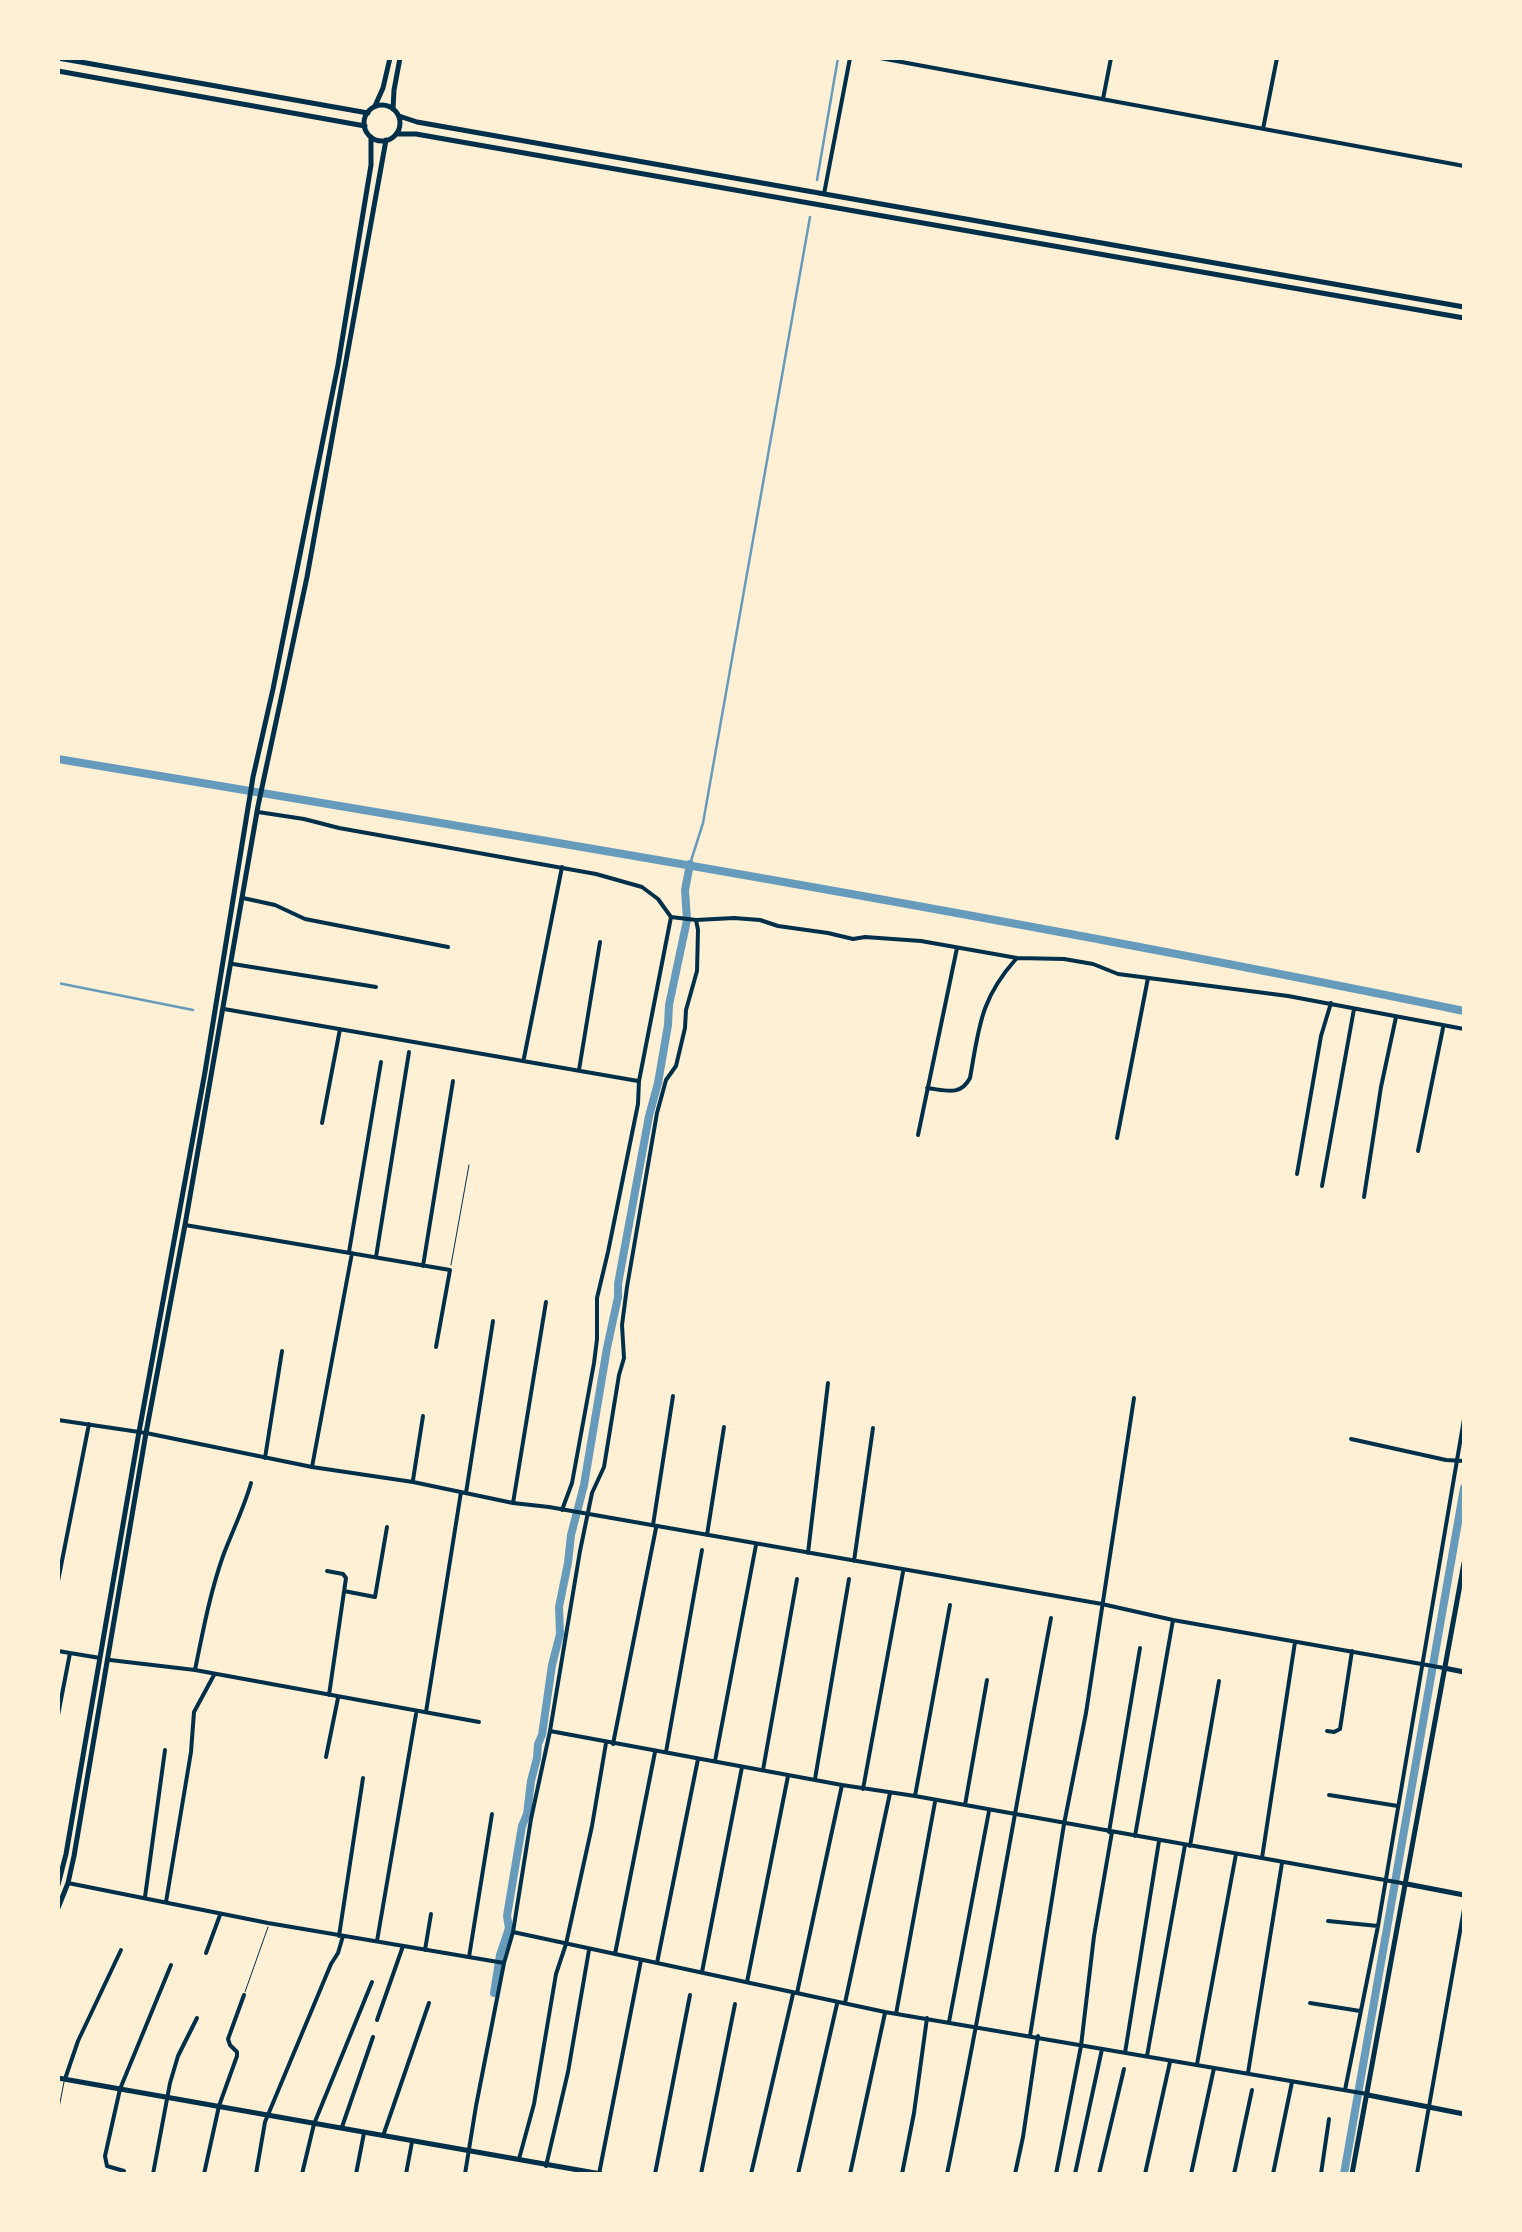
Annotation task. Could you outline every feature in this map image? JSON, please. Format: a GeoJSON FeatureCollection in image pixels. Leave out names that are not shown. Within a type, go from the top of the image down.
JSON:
{"type":"FeatureCollection","features":[{"type":"Feature","properties":{"kind":"main road"},"geometry":{"type":"LineString","coordinates":[[58,58],[368,113]]}},
{"type":"Feature","properties":{"kind":"main road"},"geometry":{"type":"LineString","coordinates":[[364,126],[384,88],[390,58]]}},
{"type":"Feature","properties":{"kind":"main road"},"geometry":{"type":"LineString","coordinates":[[393,109],[400,58]]}},
{"type":"Feature","properties":{"kind":"main road"},"geometry":{"type":"LineString","coordinates":[[58,71],[364,126],[372,137],[369,180],[338,365],[248,805],[68,1883],[58,1908]]}},
{"type":"Feature","properties":{"kind":"main road"},"geometry":{"type":"LineString","coordinates":[[375,106],[383,105],[417,122],[1464,307]]}},
{"type":"Feature","properties":{"kind":"main road"},"geometry":{"type":"LineString","coordinates":[[396,134],[399,116]]}},
{"type":"Feature","properties":{"kind":"main road"},"geometry":{"type":"LineString","coordinates":[[372,137],[386,140],[396,134],[416,134],[1464,318]]}},
{"type":"Feature","properties":{"kind":"main road"},"geometry":{"type":"LineString","coordinates":[[142,1432],[186,1226],[258,810],[310,558],[386,140]]}},
{"type":"Feature","properties":{"kind":"main road"},"geometry":{"type":"LineString","coordinates":[[1352,2174],[1464,1563]]}},
{"type":"Feature","properties":{"kind":"main road"},"geometry":{"type":"LineString","coordinates":[[58,1885],[104,1659]]}},
{"type":"Feature","properties":{"kind":"main road"},"geometry":{"type":"LineString","coordinates":[[1444,1668],[1464,1672]]}},
{"type":"Feature","properties":{"kind":"main road"},"geometry":{"type":"LineString","coordinates":[[1405,1884],[1464,1895]]}},
{"type":"Feature","properties":{"kind":"main road"},"geometry":{"type":"LineString","coordinates":[[61,2078],[598,2174]]}},
{"type":"Feature","properties":{"kind":"main road"},"geometry":{"type":"LineString","coordinates":[[1365,2094],[1464,2114]]}},
{"type":"Feature","properties":{"kind":"street"},"geometry":{"type":"LineString","coordinates":[[824,194],[850,58]]}},
{"type":"Feature","properties":{"kind":"street"},"geometry":{"type":"LineString","coordinates":[[880,58],[1464,166]]}},
{"type":"Feature","properties":{"kind":"street"},"geometry":{"type":"LineString","coordinates":[[1103,99],[1111,58]]}},
{"type":"Feature","properties":{"kind":"street"},"geometry":{"type":"LineString","coordinates":[[1264,129],[1277,58]]}},
{"type":"Feature","properties":{"kind":"street"},"geometry":{"type":"LineString","coordinates":[[258,810],[562,867],[642,887],[672,917],[760,920],[853,939],[893,938],[1017,958],[1093,964],[1118,974],[1331,1003],[1464,1030]]}},
{"type":"Feature","properties":{"kind":"street"},"geometry":{"type":"LineString","coordinates":[[523,1060],[562,867]]}},
{"type":"Feature","properties":{"kind":"street"},"geometry":{"type":"LineString","coordinates":[[243,898],[275,904],[306,919],[448,947]]}},
{"type":"Feature","properties":{"kind":"street"},"geometry":{"type":"LineString","coordinates":[[565,1510],[594,1363],[596,1298],[638,1104],[638,1081],[672,917]]}},
{"type":"Feature","properties":{"kind":"street"},"geometry":{"type":"LineString","coordinates":[[465,2174],[502,1963],[513,1932],[550,1731],[573,1586],[594,1486],[604,1467],[624,1358],[622,1325],[627,1286],[658,1113],[666,1080],[676,1066],[697,970],[696,920]]}},
{"type":"Feature","properties":{"kind":"street"},"geometry":{"type":"LineString","coordinates":[[579,1070],[600,942]]}},
{"type":"Feature","properties":{"kind":"street"},"geometry":{"type":"LineString","coordinates":[[918,1135],[957,948]]}},
{"type":"Feature","properties":{"kind":"street"},"geometry":{"type":"LineString","coordinates":[[927,1088],[958,1091],[965,1087],[982,1011],[994,986],[1017,958]]}},
{"type":"Feature","properties":{"kind":"street"},"geometry":{"type":"LineString","coordinates":[[232,964],[376,987]]}},
{"type":"Feature","properties":{"kind":"street"},"geometry":{"type":"LineString","coordinates":[[1118,1138],[1148,978]]}},
{"type":"Feature","properties":{"kind":"street"},"geometry":{"type":"LineString","coordinates":[[1297,1174],[1321,1036],[1331,1003]]}},
{"type":"Feature","properties":{"kind":"street"},"geometry":{"type":"LineString","coordinates":[[1322,1186],[1354,1008]]}},
{"type":"Feature","properties":{"kind":"street"},"geometry":{"type":"LineString","coordinates":[[224,1009],[638,1081]]}},
{"type":"Feature","properties":{"kind":"street"},"geometry":{"type":"LineString","coordinates":[[1364,1196],[1396,1017]]}},
{"type":"Feature","properties":{"kind":"street"},"geometry":{"type":"LineString","coordinates":[[1418,1151],[1444,1026]]}},
{"type":"Feature","properties":{"kind":"street"},"geometry":{"type":"LineString","coordinates":[[322,1123],[340,1029]]}},
{"type":"Feature","properties":{"kind":"street"},"geometry":{"type":"LineString","coordinates":[[376,1257],[409,1052]]}},
{"type":"Feature","properties":{"kind":"street"},"geometry":{"type":"LineString","coordinates":[[312,1467],[382,1062]]}},
{"type":"Feature","properties":{"kind":"street"},"geometry":{"type":"LineString","coordinates":[[424,1266],[453,1081]]}},
{"type":"Feature","properties":{"kind":"street"},"geometry":{"type":"LineString","coordinates":[[186,1226],[450,1270],[436,1347]]}},
{"type":"Feature","properties":{"kind":"street"},"geometry":{"type":"LineString","coordinates":[[513,1502],[546,1302]]}},
{"type":"Feature","properties":{"kind":"street"},"geometry":{"type":"LineString","coordinates":[[426,1712],[493,1321]]}},
{"type":"Feature","properties":{"kind":"street"},"geometry":{"type":"LineString","coordinates":[[265,1458],[282,1351]]}},
{"type":"Feature","properties":{"kind":"street"},"geometry":{"type":"LineString","coordinates":[[808,1553],[828,1383]]}},
{"type":"Feature","properties":{"kind":"street"},"geometry":{"type":"LineString","coordinates":[[518,2161],[534,2104],[556,1974],[566,1944],[655,1526],[673,1396]]}},
{"type":"Feature","properties":{"kind":"street"},"geometry":{"type":"LineString","coordinates":[[1030,2036],[1086,1714],[1134,1398]]}},
{"type":"Feature","properties":{"kind":"street"},"geometry":{"type":"LineString","coordinates":[[413,1482],[423,1416]]}},
{"type":"Feature","properties":{"kind":"street"},"geometry":{"type":"LineString","coordinates":[[1348,2090],[1461,1461],[1464,1419]]}},
{"type":"Feature","properties":{"kind":"street"},"geometry":{"type":"LineString","coordinates":[[58,1420],[1444,1668]]}},
{"type":"Feature","properties":{"kind":"street"},"geometry":{"type":"LineString","coordinates":[[58,1581],[89,1424]]}},
{"type":"Feature","properties":{"kind":"street"},"geometry":{"type":"LineString","coordinates":[[708,1535],[724,1427]]}},
{"type":"Feature","properties":{"kind":"street"},"geometry":{"type":"LineString","coordinates":[[854,1561],[874,1428]]}},
{"type":"Feature","properties":{"kind":"street"},"geometry":{"type":"LineString","coordinates":[[1351,1440],[1461,1461]]}},
{"type":"Feature","properties":{"kind":"street"},"geometry":{"type":"LineString","coordinates":[[196,1670],[212,1592],[250,1483]]}},
{"type":"Feature","properties":{"kind":"street"},"geometry":{"type":"LineString","coordinates":[[344,1590],[375,1597],[387,1527]]}},
{"type":"Feature","properties":{"kind":"street"},"geometry":{"type":"LineString","coordinates":[[715,1762],[757,1544]]}},
{"type":"Feature","properties":{"kind":"street"},"geometry":{"type":"LineString","coordinates":[[666,1753],[702,1550]]}},
{"type":"Feature","properties":{"kind":"street"},"geometry":{"type":"LineString","coordinates":[[863,1789],[904,1570]]}},
{"type":"Feature","properties":{"kind":"street"},"geometry":{"type":"LineString","coordinates":[[327,1571],[346,1578],[329,1696]]}},
{"type":"Feature","properties":{"kind":"street"},"geometry":{"type":"LineString","coordinates":[[762,1770],[797,1579]]}},
{"type":"Feature","properties":{"kind":"street"},"geometry":{"type":"LineString","coordinates":[[815,1779],[849,1579]]}},
{"type":"Feature","properties":{"kind":"street"},"geometry":{"type":"LineString","coordinates":[[916,1796],[950,1605]]}},
{"type":"Feature","properties":{"kind":"street"},"geometry":{"type":"LineString","coordinates":[[947,2174],[1052,1618]]}},
{"type":"Feature","properties":{"kind":"street"},"geometry":{"type":"LineString","coordinates":[[1135,1836],[1172,1620]]}},
{"type":"Feature","properties":{"kind":"street"},"geometry":{"type":"LineString","coordinates":[[1262,1858],[1295,1642]]}},
{"type":"Feature","properties":{"kind":"street"},"geometry":{"type":"LineString","coordinates":[[1056,2174],[1081,2046],[1094,1936],[1140,1648]]}},
{"type":"Feature","properties":{"kind":"street"},"geometry":{"type":"LineString","coordinates":[[58,1651],[196,1670],[480,1722]]}},
{"type":"Feature","properties":{"kind":"street"},"geometry":{"type":"LineString","coordinates":[[1327,1732],[1340,1729],[1352,1652]]}},
{"type":"Feature","properties":{"kind":"street"},"geometry":{"type":"LineString","coordinates":[[58,1715],[70,1653]]}},
{"type":"Feature","properties":{"kind":"street"},"geometry":{"type":"LineString","coordinates":[[166,1902],[194,1712],[214,1675]]}},
{"type":"Feature","properties":{"kind":"street"},"geometry":{"type":"LineString","coordinates":[[965,1805],[987,1680]]}},
{"type":"Feature","properties":{"kind":"street"},"geometry":{"type":"LineString","coordinates":[[1148,2056],[1219,1681]]}},
{"type":"Feature","properties":{"kind":"street"},"geometry":{"type":"LineString","coordinates":[[326,1756],[338,1697]]}},
{"type":"Feature","properties":{"kind":"street"},"geometry":{"type":"LineString","coordinates":[[377,1941],[417,1712]]}},
{"type":"Feature","properties":{"kind":"street"},"geometry":{"type":"LineString","coordinates":[[550,1731],[1405,1884]]}},
{"type":"Feature","properties":{"kind":"street"},"geometry":{"type":"LineString","coordinates":[[145,1897],[165,1750]]}},
{"type":"Feature","properties":{"kind":"street"},"geometry":{"type":"LineString","coordinates":[[615,1954],[655,1751]]}},
{"type":"Feature","properties":{"kind":"street"},"geometry":{"type":"LineString","coordinates":[[657,1962],[698,1758]]}},
{"type":"Feature","properties":{"kind":"street"},"geometry":{"type":"LineString","coordinates":[[702,1972],[742,1766]]}},
{"type":"Feature","properties":{"kind":"street"},"geometry":{"type":"LineString","coordinates":[[747,1982],[788,1774]]}},
{"type":"Feature","properties":{"kind":"street"},"geometry":{"type":"LineString","coordinates":[[256,2174],[268,2116],[338,1953],[363,1778]]}},
{"type":"Feature","properties":{"kind":"street"},"geometry":{"type":"LineString","coordinates":[[751,2174],[842,1785]]}},
{"type":"Feature","properties":{"kind":"street"},"geometry":{"type":"LineString","coordinates":[[845,2004],[890,1792]]}},
{"type":"Feature","properties":{"kind":"street"},"geometry":{"type":"LineString","coordinates":[[1329,1795],[1398,1806]]}},
{"type":"Feature","properties":{"kind":"street"},"geometry":{"type":"LineString","coordinates":[[896,2014],[935,1800]]}},
{"type":"Feature","properties":{"kind":"street"},"geometry":{"type":"LineString","coordinates":[[949,2022],[989,1810]]}},
{"type":"Feature","properties":{"kind":"street"},"geometry":{"type":"LineString","coordinates":[[469,1957],[492,1814]]}},
{"type":"Feature","properties":{"kind":"street"},"geometry":{"type":"LineString","coordinates":[[1125,2053],[1159,1841]]}},
{"type":"Feature","properties":{"kind":"street"},"geometry":{"type":"LineString","coordinates":[[1197,2064],[1236,1854]]}},
{"type":"Feature","properties":{"kind":"street"},"geometry":{"type":"LineString","coordinates":[[1248,2073],[1282,1862]]}},
{"type":"Feature","properties":{"kind":"street"},"geometry":{"type":"LineString","coordinates":[[68,1883],[268,1923],[502,1963]]}},
{"type":"Feature","properties":{"kind":"street"},"geometry":{"type":"LineString","coordinates":[[1417,2174],[1464,1909]]}},
{"type":"Feature","properties":{"kind":"street"},"geometry":{"type":"LineString","coordinates":[[206,1953],[220,1913]]}},
{"type":"Feature","properties":{"kind":"street"},"geometry":{"type":"LineString","coordinates":[[424,1950],[430,1914]]}},
{"type":"Feature","properties":{"kind":"street"},"geometry":{"type":"LineString","coordinates":[[1328,1922],[1378,1926]]}},
{"type":"Feature","properties":{"kind":"street"},"geometry":{"type":"LineString","coordinates":[[513,1932],[885,2012],[1365,2094]]}},
{"type":"Feature","properties":{"kind":"street"},"geometry":{"type":"LineString","coordinates":[[377,2020],[402,1946]]}},
{"type":"Feature","properties":{"kind":"street"},"geometry":{"type":"LineString","coordinates":[[61,2078],[121,1950]]}},
{"type":"Feature","properties":{"kind":"street"},"geometry":{"type":"LineString","coordinates":[[546,2166],[568,2072],[588,1950]]}},
{"type":"Feature","properties":{"kind":"street"},"geometry":{"type":"LineString","coordinates":[[598,2174],[641,1960]]}},
{"type":"Feature","properties":{"kind":"street"},"geometry":{"type":"LineString","coordinates":[[124,2171],[104,2162],[120,2089],[170,1966]]}},
{"type":"Feature","properties":{"kind":"street"},"geometry":{"type":"LineString","coordinates":[[302,2174],[314,2124],[372,1982]]}},
{"type":"Feature","properties":{"kind":"street"},"geometry":{"type":"LineString","coordinates":[[204,2174],[218,2106],[238,2056],[228,2039],[244,1995]]}},
{"type":"Feature","properties":{"kind":"street"},"geometry":{"type":"LineString","coordinates":[[654,2174],[690,1995]]}},
{"type":"Feature","properties":{"kind":"street"},"geometry":{"type":"LineString","coordinates":[[798,2174],[837,2002]]}},
{"type":"Feature","properties":{"kind":"street"},"geometry":{"type":"LineString","coordinates":[[383,2136],[429,2003]]}},
{"type":"Feature","properties":{"kind":"street"},"geometry":{"type":"LineString","coordinates":[[1310,2003],[1360,2011]]}},
{"type":"Feature","properties":{"kind":"street"},"geometry":{"type":"LineString","coordinates":[[700,2174],[736,2004]]}},
{"type":"Feature","properties":{"kind":"street"},"geometry":{"type":"LineString","coordinates":[[850,2174],[885,2012]]}},
{"type":"Feature","properties":{"kind":"street"},"geometry":{"type":"LineString","coordinates":[[153,2174],[166,2097],[178,2056],[197,2018]]}},
{"type":"Feature","properties":{"kind":"street"},"geometry":{"type":"LineString","coordinates":[[902,2174],[926,2018]]}},
{"type":"Feature","properties":{"kind":"street"},"geometry":{"type":"LineString","coordinates":[[1015,2174],[1038,2036]]}},
{"type":"Feature","properties":{"kind":"street"},"geometry":{"type":"LineString","coordinates":[[342,2128],[373,2037]]}},
{"type":"Feature","properties":{"kind":"street"},"geometry":{"type":"LineString","coordinates":[[1075,2174],[1102,2049]]}},
{"type":"Feature","properties":{"kind":"street"},"geometry":{"type":"LineString","coordinates":[[1146,2174],[1170,2060]]}},
{"type":"Feature","properties":{"kind":"street"},"geometry":{"type":"LineString","coordinates":[[1190,2174],[1214,2068]]}},
{"type":"Feature","properties":{"kind":"street"},"geometry":{"type":"LineString","coordinates":[[1099,2174],[1124,2070]]}},
{"type":"Feature","properties":{"kind":"street"},"geometry":{"type":"LineString","coordinates":[[1273,2174],[1292,2082]]}},
{"type":"Feature","properties":{"kind":"street"},"geometry":{"type":"LineString","coordinates":[[1234,2174],[1252,2090]]}},
{"type":"Feature","properties":{"kind":"street"},"geometry":{"type":"LineString","coordinates":[[1321,2174],[1329,2119]]}},
{"type":"Feature","properties":{"kind":"street"},"geometry":{"type":"LineString","coordinates":[[356,2174],[364,2132]]}},
{"type":"Feature","properties":{"kind":"street"},"geometry":{"type":"LineString","coordinates":[[406,2174],[412,2142]]}},
{"type":"Feature","properties":{"kind":"lane"},"geometry":{"type":"LineString","coordinates":[[450,1270],[469,1165]]}},
{"type":"Feature","properties":{"kind":"lane"},"geometry":{"type":"LineString","coordinates":[[244,1995],[268,1923]]}},
{"type":"Feature","properties":{"kind":"lane"},"geometry":{"type":"LineString","coordinates":[[58,2113],[61,2078]]}},
{"type":"Feature","properties":{"kind":"waterway"},"geometry":{"type":"LineString","coordinates":[[817,180],[838,58]]}},
{"type":"Feature","properties":{"kind":"waterway"},"geometry":{"type":"LineString","coordinates":[[690,864],[703,823],[810,217]]}},
{"type":"Feature","properties":{"kind":"waterway"},"geometry":{"type":"LineString","coordinates":[[58,759],[938,910],[1464,1011]]}},
{"type":"Feature","properties":{"kind":"waterway"},"geometry":{"type":"LineString","coordinates":[[494,1993],[560,1634],[559,1607],[571,1535],[584,1485],[687,920],[685,890],[690,864]]}},
{"type":"Feature","properties":{"kind":"waterway"},"geometry":{"type":"LineString","coordinates":[[58,983],[193,1010]]}},
{"type":"Feature","properties":{"kind":"waterway"},"geometry":{"type":"LineString","coordinates":[[1344,2174],[1464,1488]]}}]}
